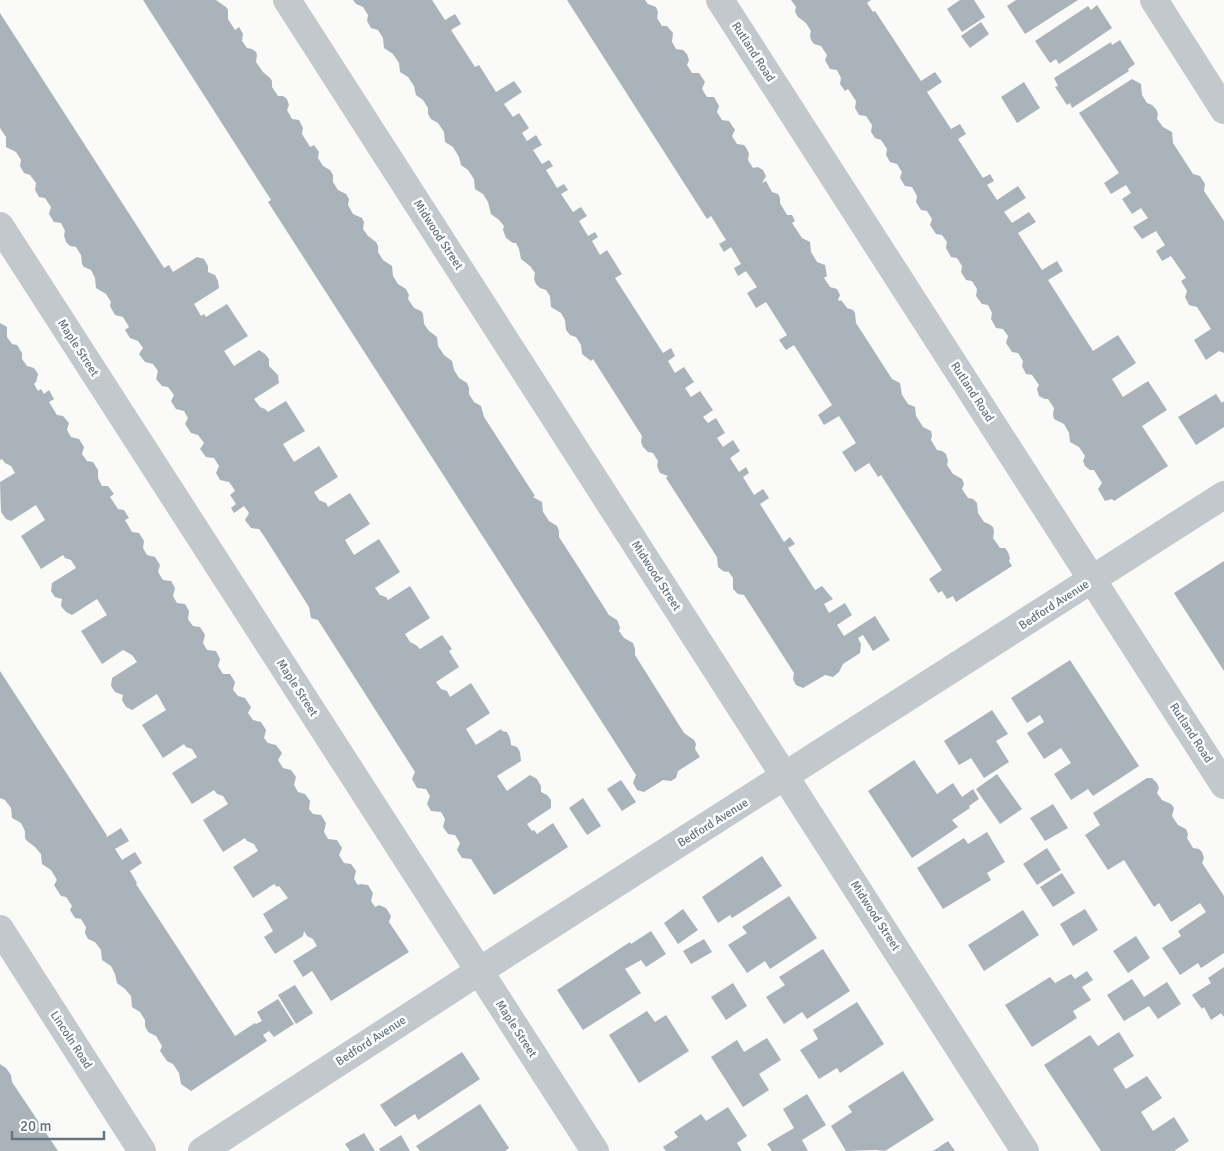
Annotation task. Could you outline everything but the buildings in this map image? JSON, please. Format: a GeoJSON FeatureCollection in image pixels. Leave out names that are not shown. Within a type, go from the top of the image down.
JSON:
{"type":"FeatureCollection","features":[{"type":"Feature","properties":{"kind":"street","name":"Midwood Street"},"geometry":{"type":"LineString","coordinates":[[287,0],[1025,1151]]}},
{"type":"Feature","properties":{"kind":"street","name":"Rutland Road"},"geometry":{"type":"LineString","coordinates":[[720,0],[1224,785]]}},
{"type":"Feature","properties":{"kind":"street"},"geometry":{"type":"LineString","coordinates":[[1154,0],[1224,110]]}},
{"type":"Feature","properties":{"kind":"street","name":"Maple Street"},"geometry":{"type":"LineString","coordinates":[[0,226],[595,1151]]}},
{"type":"Feature","properties":{"kind":"street","name":"Bedford Avenue"},"geometry":{"type":"LineString","coordinates":[[202,1151],[479,971],[1224,495]]}},
{"type":"Feature","properties":{"kind":"street","name":"Lincoln Road"},"geometry":{"type":"LineString","coordinates":[[0,929],[142,1151]]}}]}
